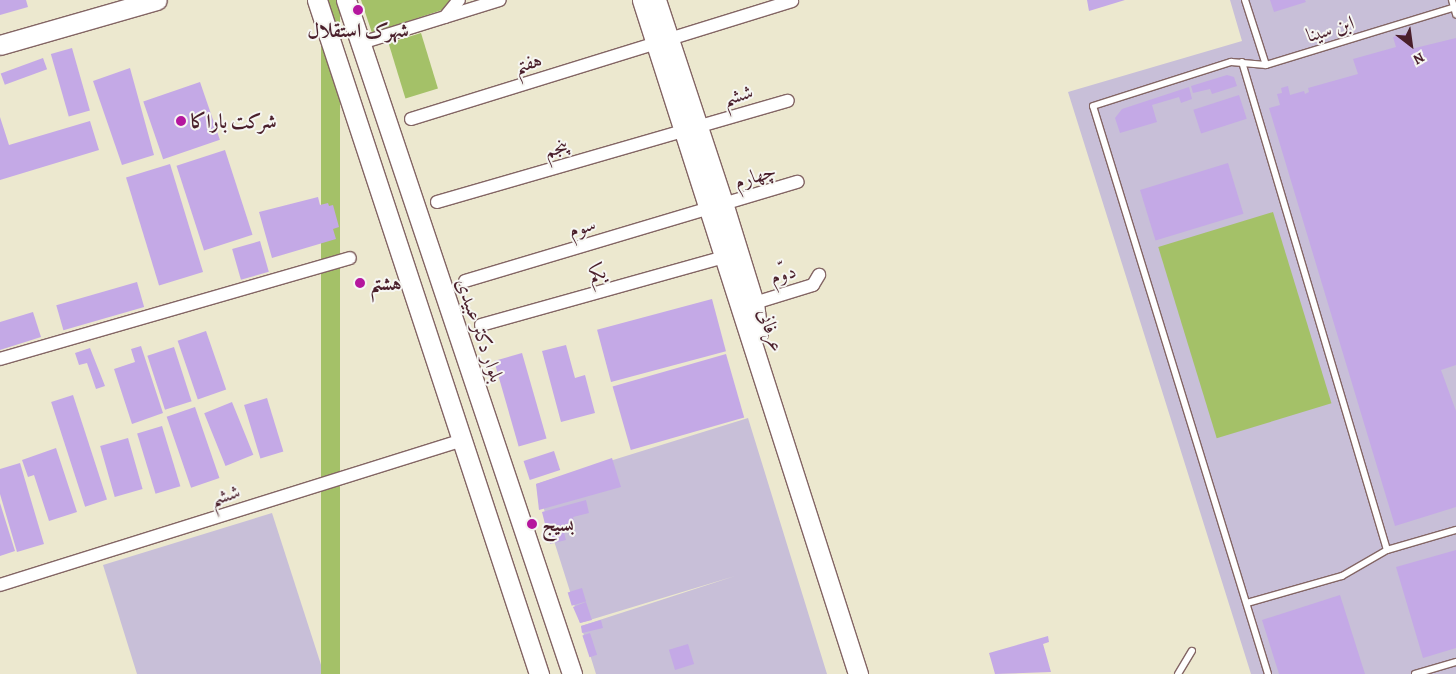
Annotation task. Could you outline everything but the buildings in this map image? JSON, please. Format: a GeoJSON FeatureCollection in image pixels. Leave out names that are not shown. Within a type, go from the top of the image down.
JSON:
{"type":"FeatureCollection","features":[{"type":"Feature","properties":{"kind":"main road"},"geometry":{"type":"LineString","coordinates":[[0,45],[157,0]]}},
{"type":"Feature","properties":{"kind":"main road"},"geometry":{"type":"LineString","coordinates":[[317,0],[539,674]]}},
{"type":"Feature","properties":{"kind":"main road","name":"بلوار دکتر عبیدی"},"geometry":{"type":"LineString","coordinates":[[346,0],[572,674]]}},
{"type":"Feature","properties":{"kind":"main road","name":"عرفانی"},"geometry":{"type":"LineString","coordinates":[[642,0],[663,42],[691,128],[858,674]]}},
{"type":"Feature","properties":{"kind":"main road","name":"عرفانی"},"geometry":{"type":"LineString","coordinates":[[656,0],[663,42]]}},
{"type":"Feature","properties":{"kind":"main road","name":"عرفانی"},"geometry":{"type":"LineString","coordinates":[[747,306],[758,334],[864,674]]}},
{"type":"Feature","properties":{"kind":"street"},"geometry":{"type":"LineString","coordinates":[[445,17],[459,0]]}},
{"type":"Feature","properties":{"kind":"street"},"geometry":{"type":"LineString","coordinates":[[360,43],[500,0]]}},
{"type":"Feature","properties":{"kind":"street"},"geometry":{"type":"LineString","coordinates":[[663,42],[792,1]]}},
{"type":"Feature","properties":{"kind":"street","name":"هفتم"},"geometry":{"type":"LineString","coordinates":[[411,119],[663,42]]}},
{"type":"Feature","properties":{"kind":"street","name":"ششم"},"geometry":{"type":"LineString","coordinates":[[691,128],[788,101]]}},
{"type":"Feature","properties":{"kind":"street","name":"پنجم"},"geometry":{"type":"LineString","coordinates":[[437,202],[691,128]]}},
{"type":"Feature","properties":{"kind":"street","name":"چهارم"},"geometry":{"type":"LineString","coordinates":[[716,208],[798,182]]}},
{"type":"Feature","properties":{"kind":"street","name":"سوم"},"geometry":{"type":"LineString","coordinates":[[465,281],[716,208]]}},
{"type":"Feature","properties":{"kind":"street","name":"یکم"},"geometry":{"type":"LineString","coordinates":[[481,325],[730,255]]}},
{"type":"Feature","properties":{"kind":"street"},"geometry":{"type":"LineString","coordinates":[[0,360],[350,258]]}},
{"type":"Feature","properties":{"kind":"street","name":"دوّم"},"geometry":{"type":"LineString","coordinates":[[747,306],[813,285],[819,275]]}},
{"type":"Feature","properties":{"kind":"street","name":"ششم"},"geometry":{"type":"LineString","coordinates":[[0,585],[462,440]]}},
{"type":"Feature","properties":{"kind":"lane"},"geometry":{"type":"LineString","coordinates":[[1245,0],[1266,65]]}},
{"type":"Feature","properties":{"kind":"lane"},"geometry":{"type":"LineString","coordinates":[[1452,0],[1455,10]]}},
{"type":"Feature","properties":{"kind":"lane","name":"ابن سینا"},"geometry":{"type":"LineString","coordinates":[[1247,603],[1093,106],[1231,62],[1266,65],[1455,10]]}},
{"type":"Feature","properties":{"kind":"lane"},"geometry":{"type":"LineString","coordinates":[[1242,62],[1387,550]]}},
{"type":"Feature","properties":{"kind":"lane"},"geometry":{"type":"LineString","coordinates":[[1268,674],[1247,603],[1342,576],[1387,550],[1456,530]]}},
{"type":"Feature","properties":{"kind":"lane"},"geometry":{"type":"LineString","coordinates":[[1178,674],[1192,651]]}},
{"type":"Feature","properties":{"kind":"lane"},"geometry":{"type":"LineString","coordinates":[[1415,674],[1456,662]]}},
{"type":"Feature","properties":{"kind":"shaded area"},"geometry":{"type":"Polygon","coordinates":[[[1230,0],[1456,0],[1456,674],[1251,674],[1068,92],[1242,41],[1230,0]]]}},
{"type":"Feature","properties":{"kind":"shaded area"},"geometry":{"type":"Polygon","coordinates":[[[748,418],[827,674],[596,674],[581,626],[735,576],[580,623],[536,484],[748,418]]]}},
{"type":"Feature","properties":{"kind":"shaded area"},"geometry":{"type":"Polygon","coordinates":[[[272,513],[324,674],[137,674],[103,565],[272,513]]]}},
{"type":"Feature","properties":{"kind":"green space"},"geometry":{"type":"Polygon","coordinates":[[[321,0],[340,0],[340,674],[321,674],[321,0]]]}},
{"type":"Feature","properties":{"kind":"green space"},"geometry":{"type":"Polygon","coordinates":[[[361,0],[451,0],[442,10],[372,33],[361,0]]]}},
{"type":"Feature","properties":{"kind":"green space"},"geometry":{"type":"Polygon","coordinates":[[[421,33],[438,88],[405,98],[388,43],[421,33]]]}},
{"type":"Feature","properties":{"kind":"green space"},"geometry":{"type":"Polygon","coordinates":[[[1273,212],[1331,403],[1217,438],[1158,247],[1273,212]]]}},
{"type":"Feature","properties":{"kind":"place","name":"شهرک استقلال"},"geometry":{"type":"Point","coordinates":[358,10]}},
{"type":"Feature","properties":{"kind":"place","name":"شرکت باراکا"},"geometry":{"type":"Point","coordinates":[181,121]}},
{"type":"Feature","properties":{"kind":"place","name":"هشتم"},"geometry":{"type":"Point","coordinates":[360,283]}},
{"type":"Feature","properties":{"kind":"place","name":"بسیج"},"geometry":{"type":"Point","coordinates":[532,524]}}]}
